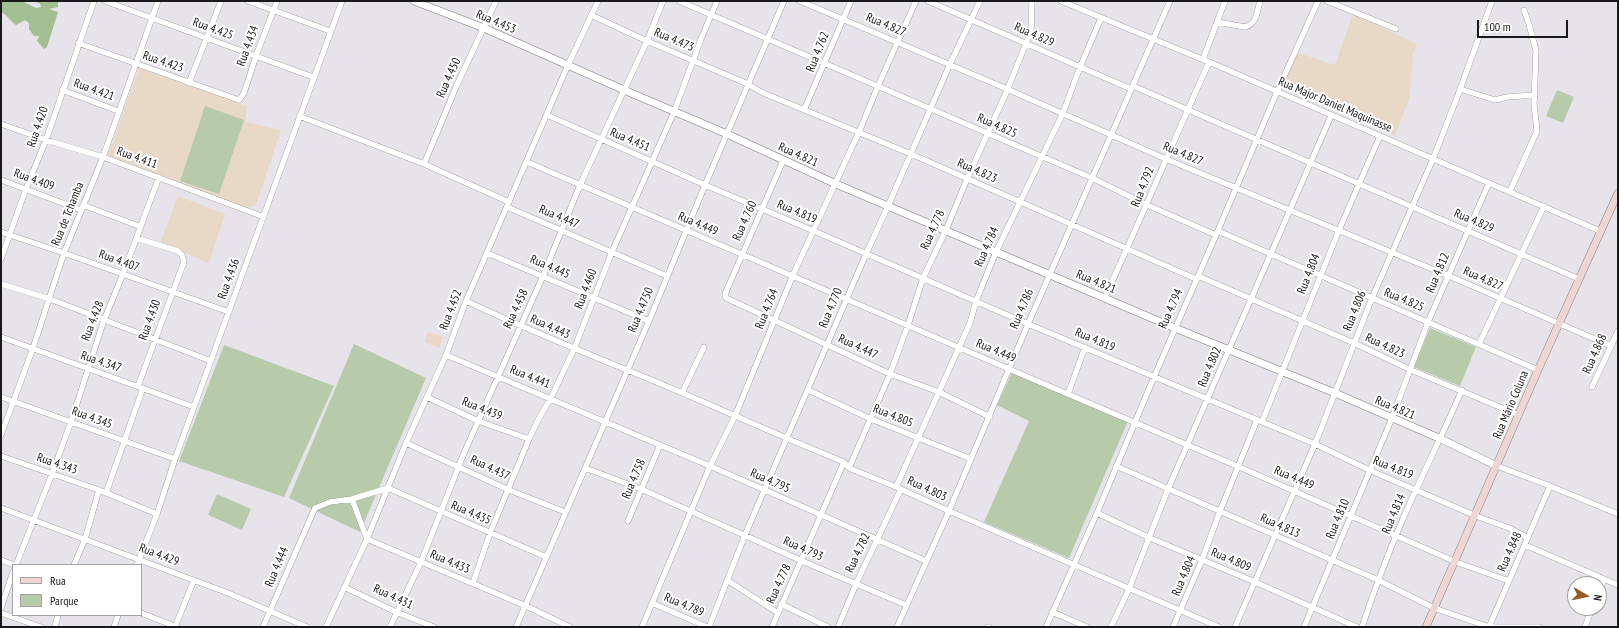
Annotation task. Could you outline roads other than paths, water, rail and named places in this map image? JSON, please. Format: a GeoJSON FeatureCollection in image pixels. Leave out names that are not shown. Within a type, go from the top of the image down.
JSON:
{"type":"FeatureCollection","features":[{"type":"Feature","properties":{"kind":"main road","name":"Rua Mário Coluna"},"geometry":{"type":"LineString","coordinates":[[1426,627],[1456,562],[1538,370],[1618,193]]}},
{"type":"Feature","properties":{"kind":"street","name":"Rua 4.420"},"geometry":{"type":"LineString","coordinates":[[1,259],[26,189],[46,140],[78,43],[94,1]]}},
{"type":"Feature","properties":{"kind":"street","name":"Rua 4.425"},"geometry":{"type":"LineString","coordinates":[[105,1],[313,77]]}},
{"type":"Feature","properties":{"kind":"street","name":"Rua de Tchamba"},"geometry":{"type":"LineString","coordinates":[[1,435],[50,299],[64,253],[103,157],[158,1]]}},
{"type":"Feature","properties":{"kind":"street"},"geometry":{"type":"LineString","coordinates":[[189,83],[221,1]]}},
{"type":"Feature","properties":{"kind":"street"},"geometry":{"type":"LineString","coordinates":[[248,1],[330,30]]}},
{"type":"Feature","properties":{"kind":"street","name":"Rua 4.434"},"geometry":{"type":"LineString","coordinates":[[240,99],[277,1]]}},
{"type":"Feature","properties":{"kind":"street","name":"Rua 4.436"},"geometry":{"type":"LineString","coordinates":[[137,564],[157,514],[175,459],[264,217],[330,30],[342,1]]}},
{"type":"Feature","properties":{"kind":"street","name":"Rua 4.453"},"geometry":{"type":"LineString","coordinates":[[414,1],[484,28],[568,65]]}},
{"type":"Feature","properties":{"kind":"street","name":"Rua 4.450"},"geometry":{"type":"LineString","coordinates":[[424,164],[456,87],[496,1]]}},
{"type":"Feature","properties":{"kind":"street","name":"Rua 4.452"},"geometry":{"type":"LineString","coordinates":[[326,627],[388,488],[406,442],[446,355],[466,301],[568,65],[598,1]]}},
{"type":"Feature","properties":{"kind":"street","name":"Rua 4.458"},"geometry":{"type":"LineString","coordinates":[[390,627],[420,562],[478,421],[543,276],[580,185],[647,41],[663,1]]}},
{"type":"Feature","properties":{"kind":"street","name":"Rua 4.825"},"geometry":{"type":"LineString","coordinates":[[679,1],[1092,178],[1148,205],[1271,254],[1538,370]]}},
{"type":"Feature","properties":{"kind":"street","name":"Rua 4.460"},"geometry":{"type":"LineString","coordinates":[[473,584],[490,533],[529,439],[574,350],[612,252],[674,112],[710,15],[717,1]]}},
{"type":"Feature","properties":{"kind":"street","name":"Rua 4.4750"},"geometry":{"type":"LineString","coordinates":[[516,627],[649,321],[705,185],[784,1]]}},
{"type":"Feature","properties":{"kind":"street","name":"Rua 4.827"},"geometry":{"type":"LineString","coordinates":[[800,1],[1007,88],[1166,159],[1449,276],[1611,346]]}},
{"type":"Feature","properties":{"kind":"street","name":"Rua 4.762"},"geometry":{"type":"LineString","coordinates":[[804,110],[851,1]]}},
{"type":"Feature","properties":{"kind":"street","name":"Rua 4.764"},"geometry":{"type":"LineString","coordinates":[[642,627],[710,466],[735,416],[793,276],[836,184],[916,1]]}},
{"type":"Feature","properties":{"kind":"street","name":"Rua 4.829"},"geometry":{"type":"LineString","coordinates":[[928,1],[1080,67],[1188,109],[1358,185],[1468,230],[1579,280]]}},
{"type":"Feature","properties":{"kind":"street","name":"Rua 4.770"},"geometry":{"type":"LineString","coordinates":[[708,627],[745,535],[866,254],[950,64],[980,1]]}},
{"type":"Feature","properties":{"kind":"street","name":"Rua 4.778"},"geometry":{"type":"LineString","coordinates":[[849,468],[890,374],[923,278],[946,230],[1031,31],[1032,1]]}},
{"type":"Feature","properties":{"kind":"street","name":"Rua Major Daniel Maquinasse"},"geometry":{"type":"LineString","coordinates":[[1060,1],[1203,59],[1331,116],[1510,191],[1600,232]]}},
{"type":"Feature","properties":{"kind":"street","name":"Rua 4.786"},"geometry":{"type":"LineString","coordinates":[[897,627],[990,417],[1028,324],[1170,1]]}},
{"type":"Feature","properties":{"kind":"street"},"geometry":{"type":"LineString","coordinates":[[1203,59],[1225,1]]}},
{"type":"Feature","properties":{"kind":"street"},"geometry":{"type":"LineString","coordinates":[[1217,22],[1245,27],[1249,26],[1255,19],[1260,1]]}},
{"type":"Feature","properties":{"kind":"street","name":"Rua 4.794"},"geometry":{"type":"LineString","coordinates":[[1046,627],[1097,513],[1197,277],[1318,1]]}},
{"type":"Feature","properties":{"kind":"street"},"geometry":{"type":"LineString","coordinates":[[1327,1],[1396,29]]}},
{"type":"Feature","properties":{"kind":"street","name":"Rua 4.806"},"geometry":{"type":"LineString","coordinates":[[1236,627],[1315,444],[1372,298],[1433,159],[1460,89],[1491,1]]}},
{"type":"Feature","properties":{"kind":"street"},"geometry":{"type":"LineString","coordinates":[[1510,191],[1537,131],[1535,95],[1536,51],[1524,10]]}},
{"type":"Feature","properties":{"kind":"street","name":"Rua 4.473"},"geometry":{"type":"LineString","coordinates":[[591,15],[647,41],[748,84]]}},
{"type":"Feature","properties":{"kind":"street","name":"Rua 4.784"},"geometry":{"type":"LineString","coordinates":[[899,488],[958,347],[970,323],[976,301],[996,252],[1063,113],[1080,67],[1101,18]]}},
{"type":"Feature","properties":{"kind":"street","name":"Rua 4.423"},"geometry":{"type":"LineString","coordinates":[[78,43],[225,96],[240,99]]}},
{"type":"Feature","properties":{"kind":"street","name":"Rua 4.792"},"geometry":{"type":"LineString","coordinates":[[1106,297],[1148,205],[1166,159],[1209,62]]}},
{"type":"Feature","properties":{"kind":"street","name":"Rua 4.821"},"geometry":{"type":"LineString","coordinates":[[568,65],[727,134],[836,184],[1106,297],[1175,328],[1335,393],[1441,439],[1497,466],[1618,514]]}},
{"type":"Feature","properties":{"kind":"street","name":"Rua 4.823"},"geometry":{"type":"LineString","coordinates":[[748,84],[761,92],[911,154],[1128,249],[1354,343],[1411,370],[1519,414]]}},
{"type":"Feature","properties":{"kind":"street"},"geometry":{"type":"LineString","coordinates":[[1460,89],[1495,100],[1507,97],[1535,95]]}},
{"type":"Feature","properties":{"kind":"street","name":"Rua 4.421"},"geometry":{"type":"LineString","coordinates":[[62,90],[118,111]]}},
{"type":"Feature","properties":{"kind":"street","name":"Rua 4.451"},"geometry":{"type":"LineString","coordinates":[[547,115],[600,140],[705,185]]}},
{"type":"Feature","properties":{"kind":"street","name":"Rua 4.447"},"geometry":{"type":"LineString","coordinates":[[299,116],[424,164],[561,230],[667,276]]}},
{"type":"Feature","properties":{"kind":"street","name":"Rua 4.802"},"geometry":{"type":"LineString","coordinates":[[1111,627],[1150,538],[1168,489],[1331,116]]}},
{"type":"Feature","properties":{"kind":"street","name":"Rua 4.411"},"geometry":{"type":"LineString","coordinates":[[1,124],[46,140],[103,157],[264,217]]}},
{"type":"Feature","properties":{"kind":"street","name":"Rua 4.804"},"geometry":{"type":"LineString","coordinates":[[1173,627],[1202,560],[1238,466],[1282,372],[1339,230],[1380,136]]}},
{"type":"Feature","properties":{"kind":"street","name":"Rua 4.760"},"geometry":{"type":"LineString","coordinates":[[727,290],[783,161]]}},
{"type":"Feature","properties":{"kind":"street","name":"Rua 4.449"},"geometry":{"type":"LineString","coordinates":[[527,162],[1295,490],[1456,562],[1509,581]]}},
{"type":"Feature","properties":{"kind":"street","name":"Rua 4.428"},"geometry":{"type":"LineString","coordinates":[[15,564],[52,474],[71,422],[104,320],[123,274],[159,177]]}},
{"type":"Feature","properties":{"kind":"street","name":"Rua 4.409"},"geometry":{"type":"LineString","coordinates":[[1,180],[141,227]]}},
{"type":"Feature","properties":{"kind":"street","name":"Rua 4.812"},"geometry":{"type":"LineString","coordinates":[[1392,418],[1428,322],[1489,183]]}},
{"type":"Feature","properties":{"kind":"street","name":"Rua 4.819"},"geometry":{"type":"LineString","coordinates":[[705,185],[1028,324],[1315,444],[1369,470],[1417,489],[1476,516],[1509,528],[1528,538]]}},
{"type":"Feature","properties":{"kind":"street"},"geometry":{"type":"LineString","coordinates":[[1480,344],[1500,298],[1544,206]]}},
{"type":"Feature","properties":{"kind":"street","name":"Rua 4.407"},"geometry":{"type":"LineString","coordinates":[[1,232],[229,312]]}},
{"type":"Feature","properties":{"kind":"street","name":"Rua 4.430"},"geometry":{"type":"LineString","coordinates":[[106,493],[125,442],[155,340],[184,262],[182,255],[178,251],[136,238]]}},
{"type":"Feature","properties":{"kind":"street","name":"Rua 4.445"},"geometry":{"type":"LineString","coordinates":[[487,253],[649,321]]}},
{"type":"Feature","properties":{"kind":"street"},"geometry":{"type":"LineString","coordinates":[[1,284],[50,299],[211,361]]}},
{"type":"Feature","properties":{"kind":"street","name":"Rua 4.447"},"geometry":{"type":"LineString","coordinates":[[727,290],[725,295],[726,298],[774,322],[890,374],[939,392],[990,417]]}},
{"type":"Feature","properties":{"kind":"street","name":"Rua 4.443"},"geometry":{"type":"LineString","coordinates":[[466,301],[574,350],[627,370]]}},
{"type":"Feature","properties":{"kind":"street","name":"Rua 4.868"},"geometry":{"type":"LineString","coordinates":[[1592,388],[1618,330]]}},
{"type":"Feature","properties":{"kind":"street","name":"Rua 4.347"},"geometry":{"type":"LineString","coordinates":[[1,337],[194,407]]}},
{"type":"Feature","properties":{"kind":"street"},"geometry":{"type":"LineString","coordinates":[[682,393],[704,347]]}},
{"type":"Feature","properties":{"kind":"street"},"geometry":{"type":"LineString","coordinates":[[1068,394],[1085,347]]}},
{"type":"Feature","properties":{"kind":"street","name":"Rua 4.441"},"geometry":{"type":"LineString","coordinates":[[446,355],[605,421]]}},
{"type":"Feature","properties":{"kind":"street","name":"Rua 4.803"},"geometry":{"type":"LineString","coordinates":[[627,370],[844,462],[849,468],[899,488],[1218,627]]}},
{"type":"Feature","properties":{"kind":"street","name":"Rua 4.805"},"geometry":{"type":"LineString","coordinates":[[808,390],[871,419],[970,460]]}},
{"type":"Feature","properties":{"kind":"street","name":"Rua 4.814"},"geometry":{"type":"LineString","coordinates":[[1362,627],[1378,580],[1396,536],[1462,390]]}},
{"type":"Feature","properties":{"kind":"street","name":"Rua 4.439"},"geometry":{"type":"LineString","coordinates":[[427,397],[478,421],[529,439]]}},
{"type":"Feature","properties":{"kind":"street","name":"Rua 4.345"},"geometry":{"type":"LineString","coordinates":[[1,398],[175,459]]}},
{"type":"Feature","properties":{"kind":"street","name":"Rua 4.810"},"geometry":{"type":"LineString","coordinates":[[1304,627],[1392,418]]}},
{"type":"Feature","properties":{"kind":"street","name":"Rua 4.795"},"geometry":{"type":"LineString","coordinates":[[605,421],[926,561]]}},
{"type":"Feature","properties":{"kind":"street","name":"Rua 4.437"},"geometry":{"type":"LineString","coordinates":[[406,442],[509,490],[565,512]]}},
{"type":"Feature","properties":{"kind":"street","name":"Rua 4.758"},"geometry":{"type":"LineString","coordinates":[[628,521],[660,445]]}},
{"type":"Feature","properties":{"kind":"street","name":"Rua 4.343"},"geometry":{"type":"LineString","coordinates":[[1,456],[99,490],[157,514]]}},
{"type":"Feature","properties":{"kind":"street","name":"Rua 4.778"},"geometry":{"type":"LineString","coordinates":[[772,627],[781,604],[822,516],[844,462]]}},
{"type":"Feature","properties":{"kind":"street","name":"Rua 4.813"},"geometry":{"type":"LineString","coordinates":[[1116,466],[1378,580],[1434,608],[1489,627],[1539,627]]}},
{"type":"Feature","properties":{"kind":"street","name":"Rua 4.793"},"geometry":{"type":"LineString","coordinates":[[585,468],[642,489],[802,561],[906,605]]}},
{"type":"Feature","properties":{"kind":"street","name":"Rua 4.848"},"geometry":{"type":"LineString","coordinates":[[1489,627],[1550,486]]}},
{"type":"Feature","properties":{"kind":"street"},"geometry":{"type":"LineString","coordinates":[[366,538],[352,499],[388,488]]}},
{"type":"Feature","properties":{"kind":"street","name":"Rua 4.435"},"geometry":{"type":"LineString","coordinates":[[388,488],[546,557]]}},
{"type":"Feature","properties":{"kind":"street","name":"Rua 4.782"},"geometry":{"type":"LineString","coordinates":[[838,627],[899,488]]}},
{"type":"Feature","properties":{"kind":"street"},"geometry":{"type":"LineString","coordinates":[[74,564],[85,539],[99,490]]}},
{"type":"Feature","properties":{"kind":"street","name":"Rua 4.444"},"geometry":{"type":"LineString","coordinates":[[263,627],[315,508],[330,502],[352,499]]}},
{"type":"Feature","properties":{"kind":"street","name":"Rua 4.429"},"geometry":{"type":"LineString","coordinates":[[1,508],[32,521],[85,539],[228,593],[307,627]]}},
{"type":"Feature","properties":{"kind":"street","name":"Rua 4.809"},"geometry":{"type":"LineString","coordinates":[[1097,513],[1150,538],[1357,627]]}},
{"type":"Feature","properties":{"kind":"street","name":"Rua 4.433"},"geometry":{"type":"LineString","coordinates":[[366,538],[526,606],[570,627]]}},
{"type":"Feature","properties":{"kind":"street"},"geometry":{"type":"LineString","coordinates":[[1525,545],[1597,576]]}},
{"type":"Feature","properties":{"kind":"street"},"geometry":{"type":"LineString","coordinates":[[1,560],[12,564]]}},
{"type":"Feature","properties":{"kind":"street"},"geometry":{"type":"LineString","coordinates":[[1,608],[12,575]]}},
{"type":"Feature","properties":{"kind":"street"},"geometry":{"type":"LineString","coordinates":[[142,613],[176,627],[194,580]]}},
{"type":"Feature","properties":{"kind":"street"},"geometry":{"type":"LineString","coordinates":[[727,580],[778,613]]}},
{"type":"Feature","properties":{"kind":"street"},"geometry":{"type":"LineString","coordinates":[[1607,580],[1618,585]]}},
{"type":"Feature","properties":{"kind":"street","name":"Rua 4.431"},"geometry":{"type":"LineString","coordinates":[[344,586],[396,612],[434,627]]}},
{"type":"Feature","properties":{"kind":"street","name":"Rua 4.789"},"geometry":{"type":"LineString","coordinates":[[652,604],[708,627]]}},
{"type":"Feature","properties":{"kind":"street"},"geometry":{"type":"LineString","coordinates":[[781,604],[828,627]]}},
{"type":"Feature","properties":{"kind":"street"},"geometry":{"type":"LineString","coordinates":[[1052,612],[1086,627]]}},
{"type":"Feature","properties":{"kind":"street"},"geometry":{"type":"LineString","coordinates":[[1,613],[41,627]]}},
{"type":"Feature","properties":{"kind":"street"},"geometry":{"type":"LineString","coordinates":[[54,627],[58,616]]}},
{"type":"Feature","properties":{"kind":"street"},"geometry":{"type":"LineString","coordinates":[[114,627],[118,616]]}},
{"type":"Feature","properties":{"kind":"street"},"geometry":{"type":"LineString","coordinates":[[1585,627],[1589,616]]}}]}
